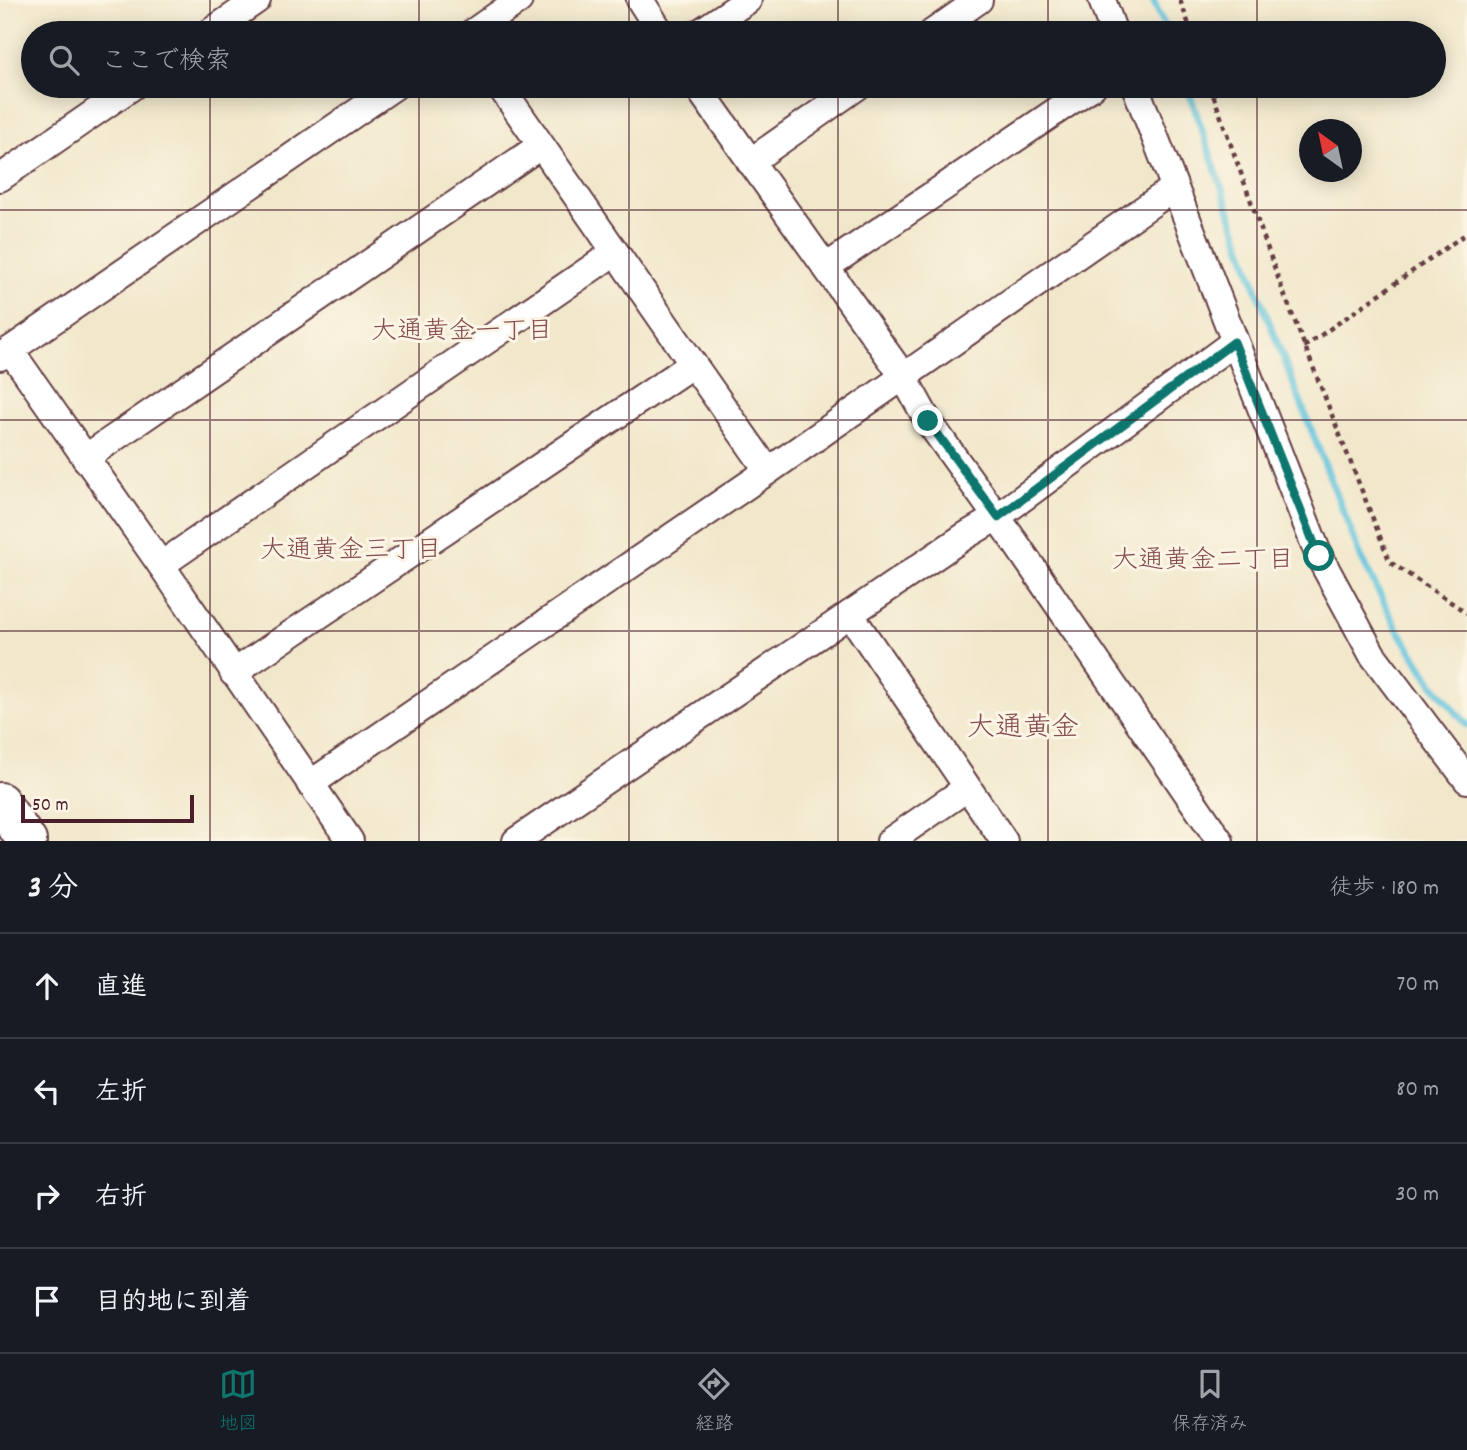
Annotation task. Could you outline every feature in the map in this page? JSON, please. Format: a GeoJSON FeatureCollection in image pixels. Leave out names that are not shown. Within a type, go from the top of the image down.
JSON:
{"type":"FeatureCollection","features":[{"type":"Feature","properties":{"kind":"highway"},"geometry":{"type":"LineString","coordinates":[[0,802],[27,841]]}},
{"type":"Feature","properties":{"kind":"street"},"geometry":{"type":"LineString","coordinates":[[226,21],[257,0]]}},
{"type":"Feature","properties":{"kind":"street"},"geometry":{"type":"LineString","coordinates":[[489,21],[519,0]]}},
{"type":"Feature","properties":{"kind":"street"},"geometry":{"type":"LineString","coordinates":[[640,0],[654,21]]}},
{"type":"Feature","properties":{"kind":"street"},"geometry":{"type":"LineString","coordinates":[[717,21],[748,0]]}},
{"type":"Feature","properties":{"kind":"street"},"geometry":{"type":"LineString","coordinates":[[949,21],[979,0]]}},
{"type":"Feature","properties":{"kind":"street"},"geometry":{"type":"LineString","coordinates":[[1101,0],[1109,21]]}},
{"type":"Feature","properties":{"kind":"street"},"geometry":{"type":"LineString","coordinates":[[0,178],[116,98]]}},
{"type":"Feature","properties":{"kind":"street"},"geometry":{"type":"LineString","coordinates":[[349,841],[85,457],[5,354],[378,98]]}},
{"type":"Feature","properties":{"kind":"street"},"geometry":{"type":"LineString","coordinates":[[508,98],[768,471]]}},
{"type":"Feature","properties":{"kind":"street"},"geometry":{"type":"LineString","coordinates":[[705,98],[903,376],[928,421],[998,517],[1220,841]]}},
{"type":"Feature","properties":{"kind":"street"},"geometry":{"type":"LineString","coordinates":[[750,162],[841,98]]}},
{"type":"Feature","properties":{"kind":"street"},"geometry":{"type":"LineString","coordinates":[[826,267],[1075,98]]}},
{"type":"Feature","properties":{"kind":"street"},"geometry":{"type":"LineString","coordinates":[[1140,98],[1325,568],[1372,654],[1467,780]]}},
{"type":"Feature","properties":{"kind":"street"},"geometry":{"type":"LineString","coordinates":[[85,457],[540,146]]}},
{"type":"Feature","properties":{"kind":"street"},"geometry":{"type":"LineString","coordinates":[[310,784],[768,471],[1174,188]]}},
{"type":"Feature","properties":{"kind":"street"},"geometry":{"type":"LineString","coordinates":[[161,565],[615,252]]}},
{"type":"Feature","properties":{"kind":"street"},"geometry":{"type":"LineString","coordinates":[[516,841],[998,517],[1234,342]]}},
{"type":"Feature","properties":{"kind":"street"},"geometry":{"type":"LineString","coordinates":[[233,673],[693,363]]}},
{"type":"Feature","properties":{"kind":"street"},"geometry":{"type":"LineString","coordinates":[[850,614],[1004,841]]}},
{"type":"Feature","properties":{"kind":"street"},"geometry":{"type":"LineString","coordinates":[[890,841],[967,788]]}},
{"type":"Feature","properties":{"kind":"path"},"geometry":{"type":"LineString","coordinates":[[1180,0],[1188,21]]}},
{"type":"Feature","properties":{"kind":"path"},"geometry":{"type":"LineString","coordinates":[[1214,98],[1304,346],[1390,562],[1467,613]]}},
{"type":"Feature","properties":{"kind":"path"},"geometry":{"type":"LineString","coordinates":[[1304,346],[1467,233]]}},
{"type":"Feature","properties":{"kind":"waterway"},"geometry":{"type":"LineString","coordinates":[[1153,0],[1163,21]]}},
{"type":"Feature","properties":{"kind":"waterway"},"geometry":{"type":"LineString","coordinates":[[1191,98],[1256,288],[1361,557],[1395,625],[1432,683],[1467,725]]}},
{"type":"Feature","properties":{"kind":"district","name":"大通黄金一丁目"},"geometry":{"type":"Point","coordinates":[462,329]}},
{"type":"Feature","properties":{"kind":"district","name":"大通黄金三丁目"},"geometry":{"type":"Point","coordinates":[351,548]}},
{"type":"Feature","properties":{"kind":"district","name":"大通黄金二丁目"},"geometry":{"type":"Point","coordinates":[1203,558]}},
{"type":"Feature","properties":{"kind":"district","name":"大通黄金"},"geometry":{"type":"Point","coordinates":[1023,725]}},
{"type":"Feature","properties":{"kind":"route"},"geometry":{"type":"LineString","coordinates":[[928,421],[998,517],[1234,342],[1319,556]]}}]}
